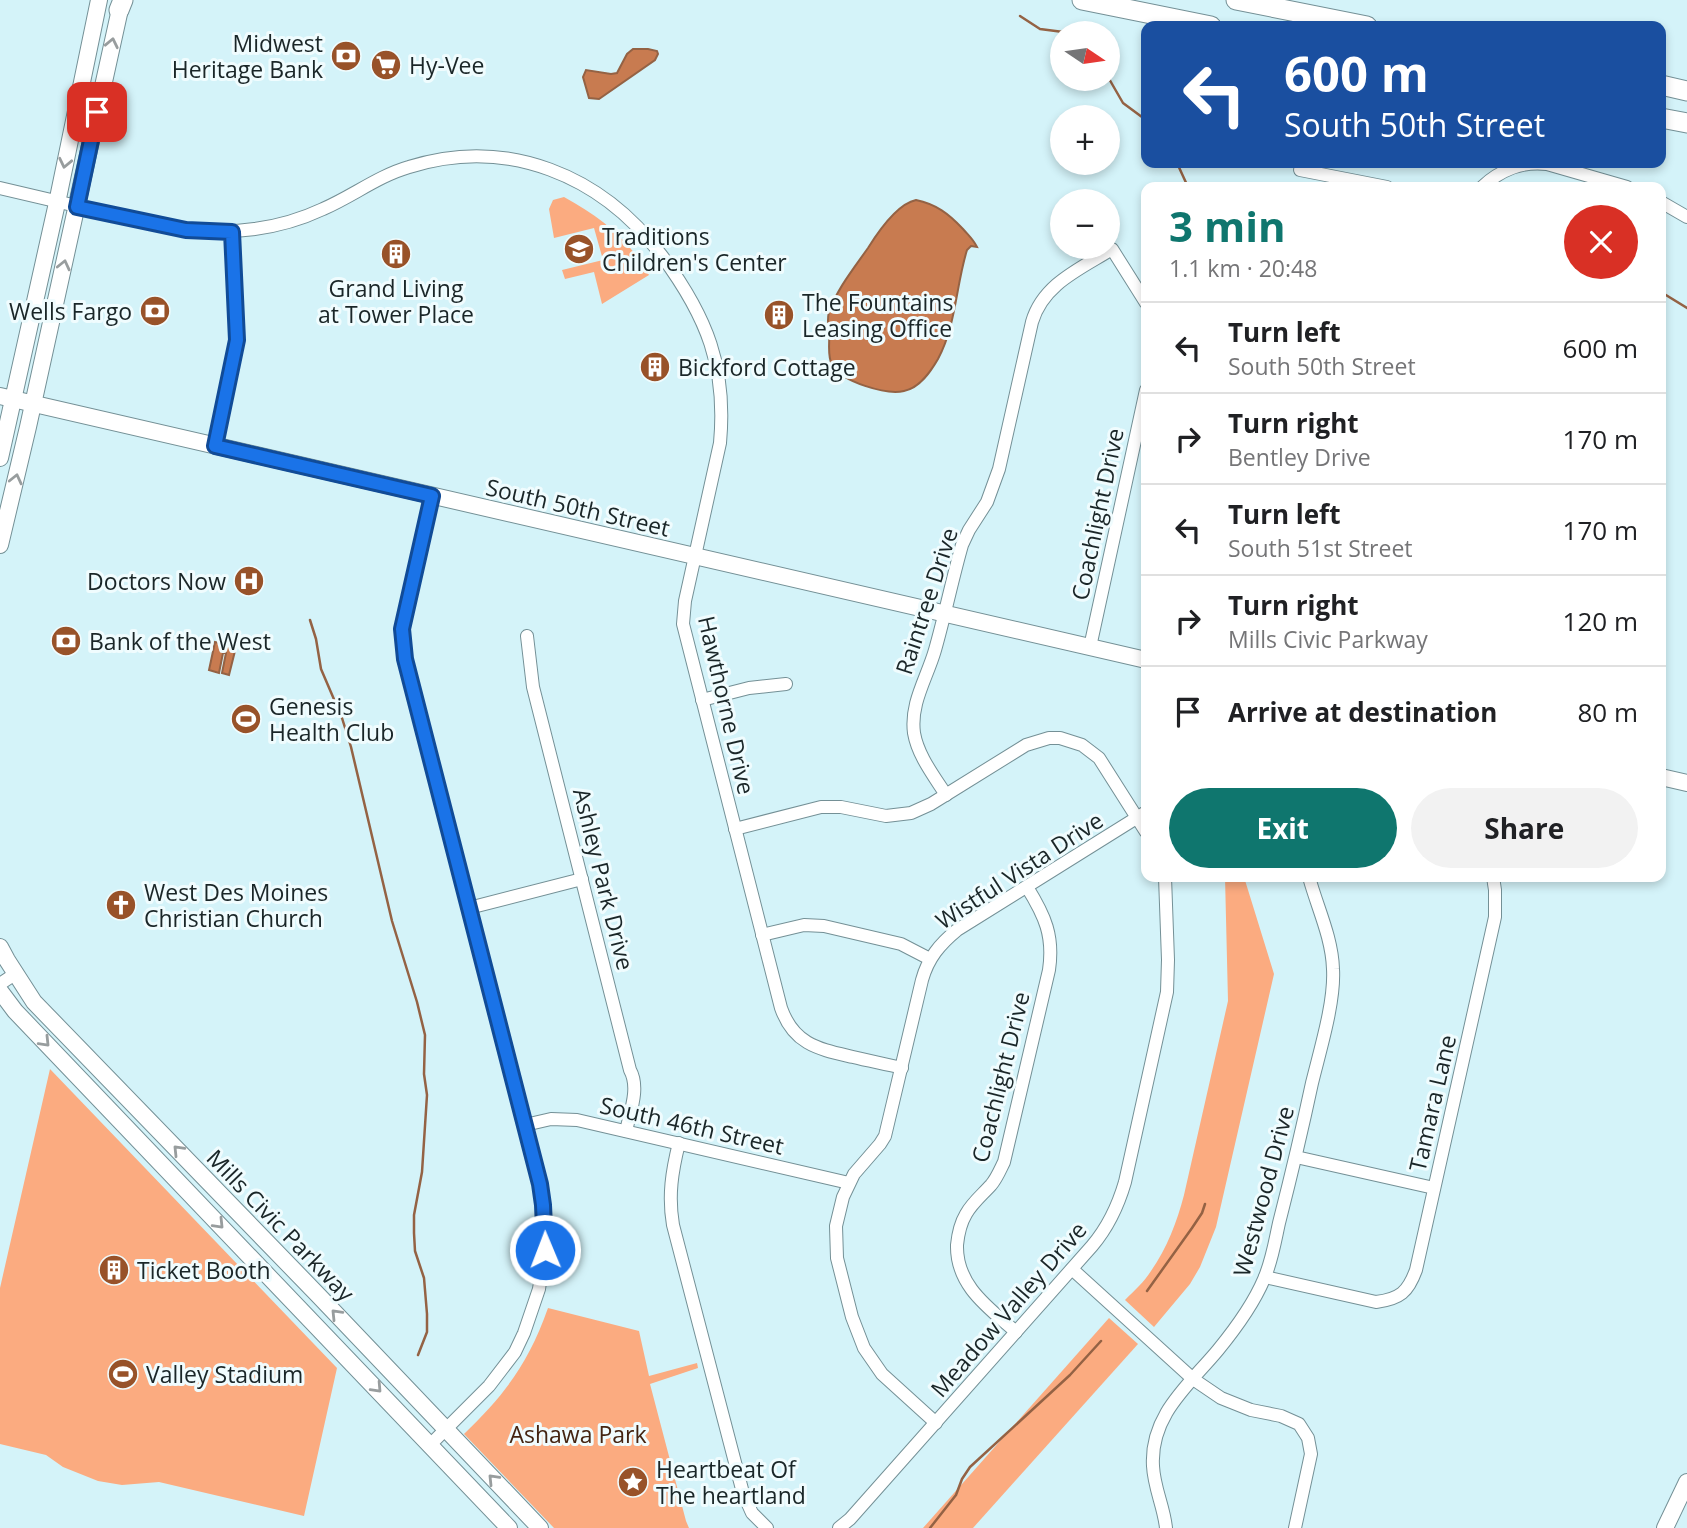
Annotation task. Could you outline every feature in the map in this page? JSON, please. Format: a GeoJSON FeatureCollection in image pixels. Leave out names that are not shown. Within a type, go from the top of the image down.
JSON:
{"type":"FeatureCollection","features":[{"type":"Feature","properties":{"kind":"highway"},"geometry":{"type":"LineString","coordinates":[[1082,0],[1186,21]]}},
{"type":"Feature","properties":{"kind":"highway"},"geometry":{"type":"LineString","coordinates":[[1236,0],[1342,21]]}},
{"type":"Feature","properties":{"kind":"highway"},"geometry":{"type":"LineString","coordinates":[[1666,86],[1687,90]]}},
{"type":"Feature","properties":{"kind":"highway"},"geometry":{"type":"LineString","coordinates":[[1666,119],[1687,123]]}},
{"type":"Feature","properties":{"kind":"main road"},"geometry":{"type":"LineString","coordinates":[[0,458],[6,397],[57,203],[99,0]]}},
{"type":"Feature","properties":{"kind":"main road"},"geometry":{"type":"LineString","coordinates":[[0,545],[121,3]]}},
{"type":"Feature","properties":{"kind":"main road","name":"South 50th Street"},"geometry":{"type":"LineString","coordinates":[[6,397],[1141,659]]}},
{"type":"Feature","properties":{"kind":"main road"},"geometry":{"type":"LineString","coordinates":[[1666,779],[1687,783]]}},
{"type":"Feature","properties":{"kind":"main road","name":"Mills Civic Parkway"},"geometry":{"type":"LineString","coordinates":[[0,947],[34,1002],[540,1528]]}},
{"type":"Feature","properties":{"kind":"main road","name":"Mills Civic Parkway"},"geometry":{"type":"LineString","coordinates":[[0,991],[15,1011],[509,1528]]}},
{"type":"Feature","properties":{"kind":"main road"},"geometry":{"type":"LineString","coordinates":[[1665,1528],[1687,1482]]}},
{"type":"Feature","properties":{"kind":"street","name":"Hawthorne Drive"},"geometry":{"type":"LineString","coordinates":[[0,188],[186,230],[232,232],[301,218],[368,184],[409,167],[453,158],[496,158],[518,161],[562,174],[593,190],[631,219],[681,282],[700,316],[710,341],[719,379],[722,400],[720,443],[685,601],[683,624],[784,1016],[797,1036],[817,1048],[902,1068]]}},
{"type":"Feature","properties":{"kind":"street"},"geometry":{"type":"LineString","coordinates":[[1488,182],[1511,168]]}},
{"type":"Feature","properties":{"kind":"street"},"geometry":{"type":"LineString","coordinates":[[1561,168],[1610,182]]}},
{"type":"Feature","properties":{"kind":"street"},"geometry":{"type":"LineString","coordinates":[[1300,170],[1361,182]]}},
{"type":"Feature","properties":{"kind":"street"},"geometry":{"type":"LineString","coordinates":[[1666,205],[1687,217]]}},
{"type":"Feature","properties":{"kind":"street"},"geometry":{"type":"LineString","coordinates":[[215,446],[237,340],[232,232]]}},
{"type":"Feature","properties":{"kind":"street","name":"Raintree Drive"},"geometry":{"type":"LineString","coordinates":[[946,795],[918,747],[914,733],[915,705],[935,653],[962,545],[987,502],[999,469],[1037,307],[1060,281],[1112,249],[1141,295]]}},
{"type":"Feature","properties":{"kind":"street","name":"Coachlight Drive"},"geometry":{"type":"LineString","coordinates":[[1090,648],[1141,413]]}},
{"type":"Feature","properties":{"kind":"street"},"geometry":{"type":"LineString","coordinates":[[430,1445],[489,1386],[515,1352],[539,1289],[545,1250],[540,1184],[402,642],[404,617],[432,496]]}},
{"type":"Feature","properties":{"kind":"street","name":"Ashley Park Drive"},"geometry":{"type":"LineString","coordinates":[[527,636],[531,678],[634,1079],[633,1101],[626,1131]]}},
{"type":"Feature","properties":{"kind":"street"},"geometry":{"type":"LineString","coordinates":[[702,700],[749,688],[786,684]]}},
{"type":"Feature","properties":{"kind":"street"},"geometry":{"type":"LineString","coordinates":[[735,829],[831,806],[898,816],[924,808],[1026,745],[1049,738],[1060,738],[1082,745],[1099,758],[1141,814]]}},
{"type":"Feature","properties":{"kind":"street","name":"Wistful Vista Drive"},"geometry":{"type":"LineString","coordinates":[[936,1423],[882,1374],[857,1333],[839,1268],[836,1242],[839,1212],[849,1183],[885,1136],[922,980],[930,959],[957,930],[1141,816]]}},
{"type":"Feature","properties":{"kind":"street"},"geometry":{"type":"LineString","coordinates":[[469,908],[582,879]]}},
{"type":"Feature","properties":{"kind":"street","name":"Meadow Valley Drive"},"geometry":{"type":"LineString","coordinates":[[839,1528],[850,1519],[1098,1240],[1111,1220],[1125,1182],[1167,992],[1166,882]]}},
{"type":"Feature","properties":{"kind":"street","name":"Westwood Drive"},"geometry":{"type":"LineString","coordinates":[[1166,1528],[1156,1494],[1152,1464],[1161,1422],[1173,1400],[1219,1349],[1250,1308],[1265,1277],[1296,1157],[1333,982],[1328,940],[1311,882]]}},
{"type":"Feature","properties":{"kind":"street","name":"Tamara Lane"},"geometry":{"type":"LineString","coordinates":[[1265,1277],[1376,1302],[1392,1300],[1401,1295],[1412,1282],[1495,917],[1494,882]]}},
{"type":"Feature","properties":{"kind":"street","name":"Coachlight Drive"},"geometry":{"type":"LineString","coordinates":[[1016,1332],[968,1285],[958,1262],[957,1250],[965,1214],[991,1185],[1004,1162],[1049,970],[1049,932],[1045,919],[1027,887]]}},
{"type":"Feature","properties":{"kind":"street"},"geometry":{"type":"LineString","coordinates":[[762,935],[804,925],[824,926],[901,944],[930,959]]}},
{"type":"Feature","properties":{"kind":"street"},"geometry":{"type":"LineString","coordinates":[[0,984],[15,974]]}},
{"type":"Feature","properties":{"kind":"street","name":"South 46th Street"},"geometry":{"type":"LineString","coordinates":[[524,1125],[565,1118],[849,1183]]}},
{"type":"Feature","properties":{"kind":"street"},"geometry":{"type":"LineString","coordinates":[[679,1143],[670,1183],[671,1212],[743,1493],[752,1513],[767,1528]]}},
{"type":"Feature","properties":{"kind":"street"},"geometry":{"type":"LineString","coordinates":[[1296,1157],[1434,1188]]}},
{"type":"Feature","properties":{"kind":"street"},"geometry":{"type":"LineString","coordinates":[[1072,1269],[1193,1378],[1222,1398],[1299,1424],[1308,1438],[1311,1454],[1295,1528]]}},
{"type":"Feature","properties":{"kind":"green space"},"geometry":{"type":"Polygon","coordinates":[[[564,197],[589,212],[623,240],[649,275],[602,304],[594,272],[565,279],[562,270],[603,260],[594,228],[554,238],[549,209],[553,200],[564,197]]]}},
{"type":"Feature","properties":{"kind":"green space"},"geometry":{"type":"Polygon","coordinates":[[[1225,882],[1246,882],[1274,974],[1216,1227],[1190,1284],[1154,1327],[1125,1300],[1157,1262],[1175,1225],[1228,1001],[1225,882]]]}},
{"type":"Feature","properties":{"kind":"green space"},"geometry":{"type":"Polygon","coordinates":[[[50,1069],[337,1368],[304,1516],[159,1482],[122,1485],[98,1481],[63,1467],[46,1455],[0,1444],[0,1288],[50,1069]]]}},
{"type":"Feature","properties":{"kind":"green space","name":"Ashawa Park"},"geometry":{"type":"Polygon","coordinates":[[[548,1308],[639,1331],[649,1376],[697,1363],[698,1368],[650,1384],[689,1528],[554,1528],[464,1434],[504,1391],[524,1362],[548,1308]]]}},
{"type":"Feature","properties":{"kind":"green space"},"geometry":{"type":"Polygon","coordinates":[[[1109,1318],[1138,1344],[973,1528],[923,1528],[1109,1318]]]}},
{"type":"Feature","properties":{"kind":"shaded area"},"geometry":{"type":"Polygon","coordinates":[[[633,49],[648,49],[657,51],[658,54],[655,60],[599,99],[589,98],[583,77],[586,70],[617,73],[627,54],[633,49]]]}},
{"type":"Feature","properties":{"kind":"shaded area"},"geometry":{"type":"Polygon","coordinates":[[[916,200],[930,204],[947,214],[977,247],[971,246],[967,250],[949,333],[935,364],[924,378],[910,389],[887,391],[854,382],[832,365],[828,315],[841,287],[883,227],[902,207],[916,200]]]}},
{"type":"Feature","properties":{"kind":"shaded area"},"geometry":{"type":"Polygon","coordinates":[[[215,642],[236,647],[229,675],[222,673],[226,653],[223,653],[219,673],[209,670],[215,642]]]}},
{"type":"Feature","properties":{"kind":"waterway"},"geometry":{"type":"LineString","coordinates":[[1020,16],[1040,29],[1050,30]]}},
{"type":"Feature","properties":{"kind":"waterway"},"geometry":{"type":"LineString","coordinates":[[1116,91],[1123,103],[1141,116]]}},
{"type":"Feature","properties":{"kind":"waterway"},"geometry":{"type":"LineString","coordinates":[[1179,168],[1186,182]]}},
{"type":"Feature","properties":{"kind":"waterway"},"geometry":{"type":"LineString","coordinates":[[1666,295],[1687,308]]}},
{"type":"Feature","properties":{"kind":"waterway"},"geometry":{"type":"LineString","coordinates":[[310,620],[321,669],[351,747],[392,921],[425,1035],[424,1074],[427,1095],[422,1172],[414,1215],[414,1233],[415,1251],[424,1278],[427,1332],[418,1355]]}},
{"type":"Feature","properties":{"kind":"waterway"},"geometry":{"type":"LineString","coordinates":[[1147,1291],[1202,1213],[1205,1204]]}},
{"type":"Feature","properties":{"kind":"waterway"},"geometry":{"type":"LineString","coordinates":[[930,1528],[956,1495],[970,1467],[1070,1375],[1101,1341]]}},
{"type":"Feature","properties":{"kind":"place","name":"Midwest Heritage Bank"},"geometry":{"type":"Point","coordinates":[346,56]}},
{"type":"Feature","properties":{"kind":"place","name":"Hy-Vee"},"geometry":{"type":"Point","coordinates":[386,65]}},
{"type":"Feature","properties":{"kind":"place","name":"Traditions Children's Center"},"geometry":{"type":"Point","coordinates":[579,249]}},
{"type":"Feature","properties":{"kind":"place","name":"Grand Living at Tower Place"},"geometry":{"type":"Point","coordinates":[396,254]}},
{"type":"Feature","properties":{"kind":"place","name":"Wells Fargo"},"geometry":{"type":"Point","coordinates":[155,311]}},
{"type":"Feature","properties":{"kind":"place","name":"The Fountains Leasing Office"},"geometry":{"type":"Point","coordinates":[779,315]}},
{"type":"Feature","properties":{"kind":"place","name":"Bickford Cottage"},"geometry":{"type":"Point","coordinates":[655,367]}},
{"type":"Feature","properties":{"kind":"place","name":"Doctors Now"},"geometry":{"type":"Point","coordinates":[249,581]}},
{"type":"Feature","properties":{"kind":"place","name":"Bank of the West"},"geometry":{"type":"Point","coordinates":[66,641]}},
{"type":"Feature","properties":{"kind":"place","name":"Genesis Health Club"},"geometry":{"type":"Point","coordinates":[246,719]}},
{"type":"Feature","properties":{"kind":"place","name":"West Des Moines Christian Church"},"geometry":{"type":"Point","coordinates":[121,905]}},
{"type":"Feature","properties":{"kind":"place","name":"Ticket Booth"},"geometry":{"type":"Point","coordinates":[114,1270]}},
{"type":"Feature","properties":{"kind":"place","name":"Valley Stadium"},"geometry":{"type":"Point","coordinates":[123,1374]}},
{"type":"Feature","properties":{"kind":"place","name":"Heartbeat Of The heartland"},"geometry":{"type":"Point","coordinates":[633,1482]}},
{"type":"Feature","properties":{"kind":"route"},"geometry":{"type":"LineString","coordinates":[[97,112],[77,207],[186,230],[232,232],[237,340],[215,446],[432,496],[404,617],[402,642],[540,1184],[545,1250]]}}]}
